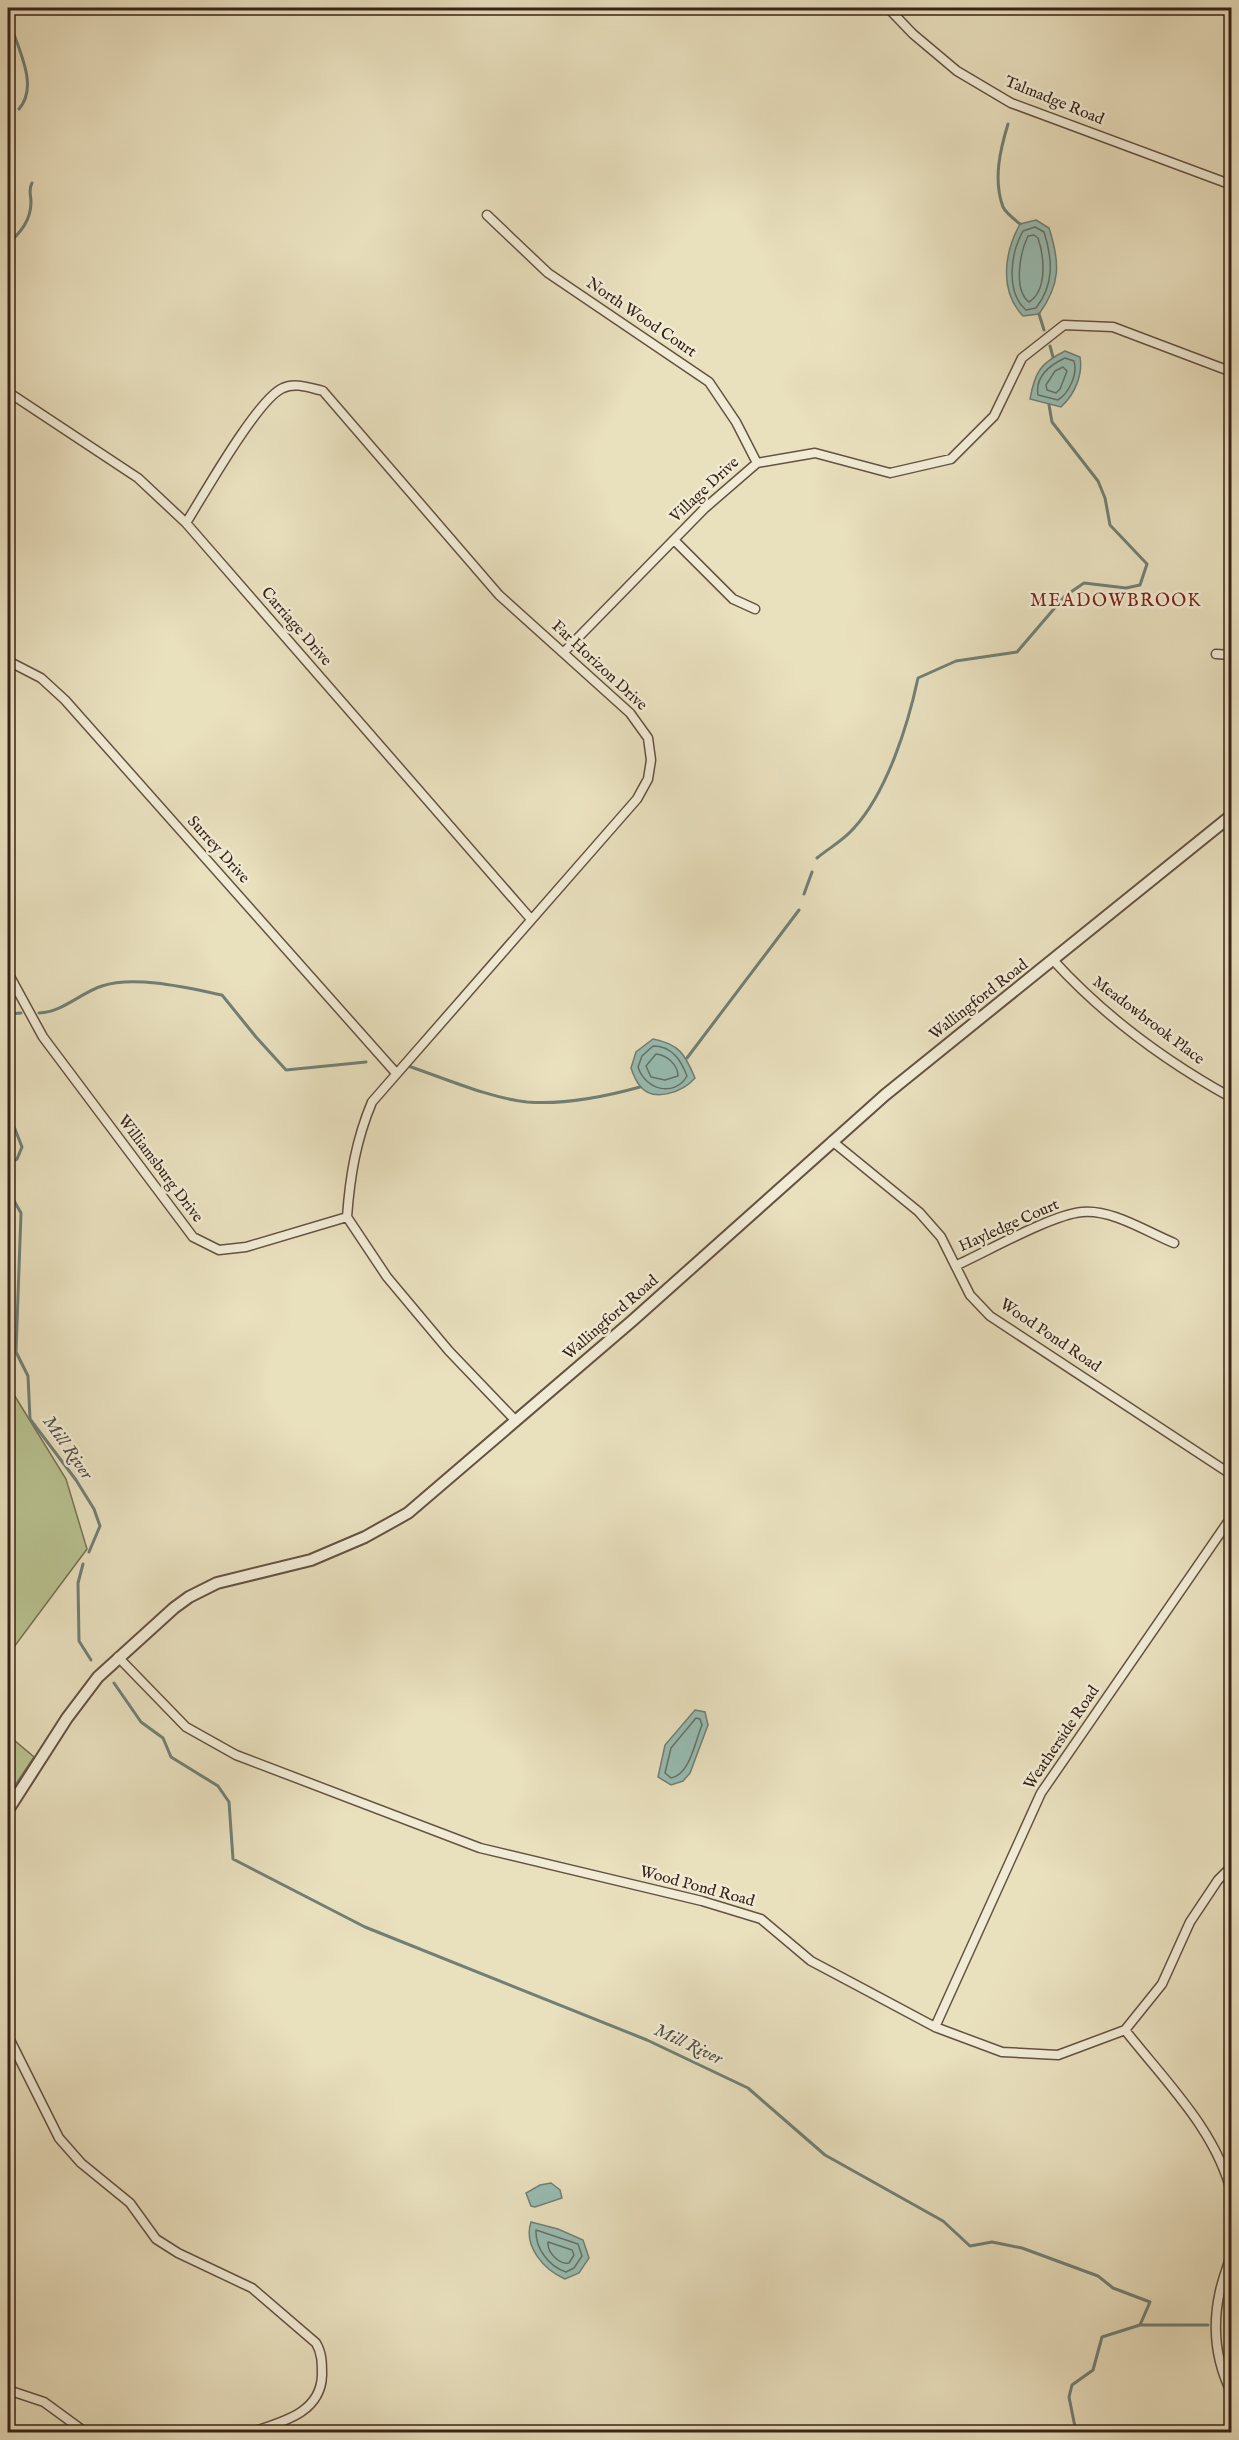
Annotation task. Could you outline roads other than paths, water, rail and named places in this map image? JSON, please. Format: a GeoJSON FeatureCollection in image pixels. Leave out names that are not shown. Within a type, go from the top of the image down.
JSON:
{"type":"FeatureCollection","features":[{"type":"Feature","properties":{"kind":"street","name":"Talmadge Road"},"geometry":{"type":"LineString","coordinates":[[888,8],[913,34],[957,71],[1011,103],[1232,185]]}},
{"type":"Feature","properties":{"kind":"street","name":"North Wood Court"},"geometry":{"type":"LineString","coordinates":[[487,215],[548,273],[709,382],[736,422],[757,463]]}},
{"type":"Feature","properties":{"kind":"street","name":"Village Drive"},"geometry":{"type":"LineString","coordinates":[[564,652],[705,508],[757,463],[815,453],[890,472],[951,459],[994,416],[1022,358],[1064,325],[1113,327],[1232,372]]}},
{"type":"Feature","properties":{"kind":"street","name":"Far Horizon Drive"},"geometry":{"type":"LineString","coordinates":[[186,523],[241,435],[274,393],[283,387],[297,385],[323,391],[499,595],[630,713],[648,738],[651,760],[648,779],[636,799],[372,1102],[359,1131],[350,1176],[347,1217]]}},
{"type":"Feature","properties":{"kind":"street","name":"Carriage Drive"},"geometry":{"type":"LineString","coordinates":[[8,392],[138,478],[186,523],[530,918]]}},
{"type":"Feature","properties":{"kind":"street"},"geometry":{"type":"LineString","coordinates":[[674,540],[733,599],[755,609]]}},
{"type":"Feature","properties":{"kind":"street"},"geometry":{"type":"LineString","coordinates":[[1216,654],[1232,655]]}},
{"type":"Feature","properties":{"kind":"street","name":"Surrey Drive"},"geometry":{"type":"LineString","coordinates":[[8,661],[41,678],[65,700],[396,1073]]}},
{"type":"Feature","properties":{"kind":"street","name":"Wallingford Road"},"geometry":{"type":"LineString","coordinates":[[8,1810],[67,1718],[98,1677],[174,1608],[206,1587],[228,1579],[284,1569],[311,1560],[396,1521],[441,1486],[516,1421],[832,1141],[917,1069],[1232,815]]}},
{"type":"Feature","properties":{"kind":"street","name":"Meadowbrook Place"},"geometry":{"type":"LineString","coordinates":[[1053,960],[1097,1005],[1177,1065],[1232,1098]]}},
{"type":"Feature","properties":{"kind":"street","name":"Williamsburg Drive"},"geometry":{"type":"LineString","coordinates":[[8,973],[43,1037],[193,1237],[219,1250],[246,1247],[347,1217]]}},
{"type":"Feature","properties":{"kind":"street","name":"Wood Pond Road"},"geometry":{"type":"LineString","coordinates":[[832,1141],[849,1158],[919,1212],[941,1237],[970,1295],[990,1316],[1232,1475]]}},
{"type":"Feature","properties":{"kind":"street","name":"Hayledge Court"},"geometry":{"type":"LineString","coordinates":[[957,1265],[1054,1220],[1082,1212],[1108,1215],[1174,1244]]}},
{"type":"Feature","properties":{"kind":"street"},"geometry":{"type":"LineString","coordinates":[[347,1217],[387,1277],[449,1351],[516,1421]]}},
{"type":"Feature","properties":{"kind":"street","name":"Weatherside Road"},"geometry":{"type":"LineString","coordinates":[[934,2026],[1041,1793],[1232,1516]]}},
{"type":"Feature","properties":{"kind":"street","name":"Wood Pond Road"},"geometry":{"type":"LineString","coordinates":[[118,1657],[186,1727],[236,1755],[480,1848],[702,1901],[761,1919],[811,1960],[934,2026],[1002,2052],[1058,2055],[1125,2030]]}},
{"type":"Feature","properties":{"kind":"street"},"geometry":{"type":"LineString","coordinates":[[1232,1866],[1218,1880],[1190,1922],[1162,1984],[1125,2030],[1215,2148],[1226,2173],[1232,2195]]}},
{"type":"Feature","properties":{"kind":"street"},"geometry":{"type":"LineString","coordinates":[[8,2036],[59,2138],[81,2163],[130,2203],[156,2239],[178,2253],[252,2288],[316,2343],[321,2351],[322,2383],[313,2403],[300,2414],[252,2433]]}},
{"type":"Feature","properties":{"kind":"street"},"geometry":{"type":"LineString","coordinates":[[1232,2250],[1221,2290],[1216,2336],[1225,2381],[1232,2394]]}},
{"type":"Feature","properties":{"kind":"street"},"geometry":{"type":"LineString","coordinates":[[8,2390],[44,2402],[85,2433]]}},
{"type":"Feature","properties":{"kind":"water"},"geometry":{"type":"Polygon","coordinates":[[[1036,220],[1049,228],[1055,252],[1055,283],[1039,314],[1023,316],[1010,295],[1006,271],[1010,247],[1020,224],[1036,220]]]}},
{"type":"Feature","properties":{"kind":"water"},"geometry":{"type":"Polygon","coordinates":[[[1065,351],[1080,357],[1081,364],[1077,384],[1070,396],[1061,407],[1030,399],[1034,381],[1040,369],[1065,351]]]}},
{"type":"Feature","properties":{"kind":"water"},"geometry":{"type":"Polygon","coordinates":[[[653,1039],[669,1044],[680,1051],[695,1078],[690,1083],[676,1091],[660,1095],[652,1094],[640,1086],[631,1068],[636,1052],[653,1039]]]}},
{"type":"Feature","properties":{"kind":"water"},"geometry":{"type":"Polygon","coordinates":[[[695,1710],[705,1712],[708,1725],[690,1773],[683,1781],[671,1785],[658,1777],[665,1745],[695,1710]]]}},
{"type":"Feature","properties":{"kind":"water"},"geometry":{"type":"Polygon","coordinates":[[[551,2183],[560,2190],[562,2198],[535,2207],[531,2206],[526,2193],[540,2185],[551,2183]]]}},
{"type":"Feature","properties":{"kind":"water"},"geometry":{"type":"Polygon","coordinates":[[[531,2222],[558,2229],[583,2240],[589,2258],[579,2273],[565,2279],[543,2263],[530,2240],[531,2222]]]}},
{"type":"Feature","properties":{"kind":"waterway","name":"Mill River"},"geometry":{"type":"LineString","coordinates":[[8,15],[27,76],[25,99],[19,109]]}},
{"type":"Feature","properties":{"kind":"waterway"},"geometry":{"type":"LineString","coordinates":[[1008,124],[1000,155],[998,186],[1003,207],[1020,224]]}},
{"type":"Feature","properties":{"kind":"waterway","name":"Mill River"},"geometry":{"type":"LineString","coordinates":[[8,244],[27,220],[31,208],[32,183]]}},
{"type":"Feature","properties":{"kind":"waterway"},"geometry":{"type":"LineString","coordinates":[[1039,314],[1044,330]]}},
{"type":"Feature","properties":{"kind":"waterway"},"geometry":{"type":"LineString","coordinates":[[1050,346],[1053,357]]}},
{"type":"Feature","properties":{"kind":"waterway"},"geometry":{"type":"LineString","coordinates":[[817,858],[850,832],[877,796],[902,737],[918,678],[956,661],[1017,652],[1065,596],[1084,583],[1126,588],[1140,585],[1147,564],[1110,525],[1105,498],[1098,481],[1052,422],[1049,405]]}},
{"type":"Feature","properties":{"kind":"waterway","name":"Mill River"},"geometry":{"type":"LineString","coordinates":[[8,529],[10,532],[8,569]]}},
{"type":"Feature","properties":{"kind":"waterway"},"geometry":{"type":"LineString","coordinates":[[804,894],[812,872]]}},
{"type":"Feature","properties":{"kind":"waterway"},"geometry":{"type":"LineString","coordinates":[[687,1058],[799,910]]}},
{"type":"Feature","properties":{"kind":"waterway"},"geometry":{"type":"LineString","coordinates":[[39,1013],[64,1006],[102,986],[130,982],[162,984],[222,995],[286,1070],[366,1062]]}},
{"type":"Feature","properties":{"kind":"waterway"},"geometry":{"type":"LineString","coordinates":[[8,1014],[21,1013]]}},
{"type":"Feature","properties":{"kind":"waterway"},"geometry":{"type":"LineString","coordinates":[[408,1066],[482,1092],[527,1102],[584,1099],[640,1087]]}},
{"type":"Feature","properties":{"kind":"waterway","name":"Mill River"},"geometry":{"type":"LineString","coordinates":[[8,1123],[15,1129],[22,1147],[17,1159],[8,1165]]}},
{"type":"Feature","properties":{"kind":"waterway","name":"Mill River"},"geometry":{"type":"LineString","coordinates":[[8,1177],[13,1199],[21,1213],[16,1352],[28,1376],[30,1419],[76,1480],[94,1509],[100,1526],[89,1552]]}},
{"type":"Feature","properties":{"kind":"waterway","name":"Mill River"},"geometry":{"type":"LineString","coordinates":[[83,1564],[78,1583],[79,1641],[91,1660]]}},
{"type":"Feature","properties":{"kind":"waterway","name":"Mill River"},"geometry":{"type":"LineString","coordinates":[[114,1683],[141,1722],[163,1738],[171,1757],[218,1786],[229,1802],[233,1859],[365,1927],[647,2040],[748,2088],[825,2155],[943,2221],[970,2246],[992,2242],[1022,2248],[1098,2276],[1113,2288],[1150,2302],[1140,2325],[1102,2337],[1093,2370],[1072,2385],[1069,2397],[1075,2427],[1086,2432]]}},
{"type":"Feature","properties":{"kind":"waterway"},"geometry":{"type":"LineString","coordinates":[[1141,2325],[1208,2325]]}},
{"type":"Feature","properties":{"kind":"waterway"},"geometry":{"type":"LineString","coordinates":[[1225,2325],[1232,2325]]}},
{"type":"Feature","properties":{"kind":"district","name":"MEADOWBROOK"},"geometry":{"type":"Point","coordinates":[1116,601]}}]}
